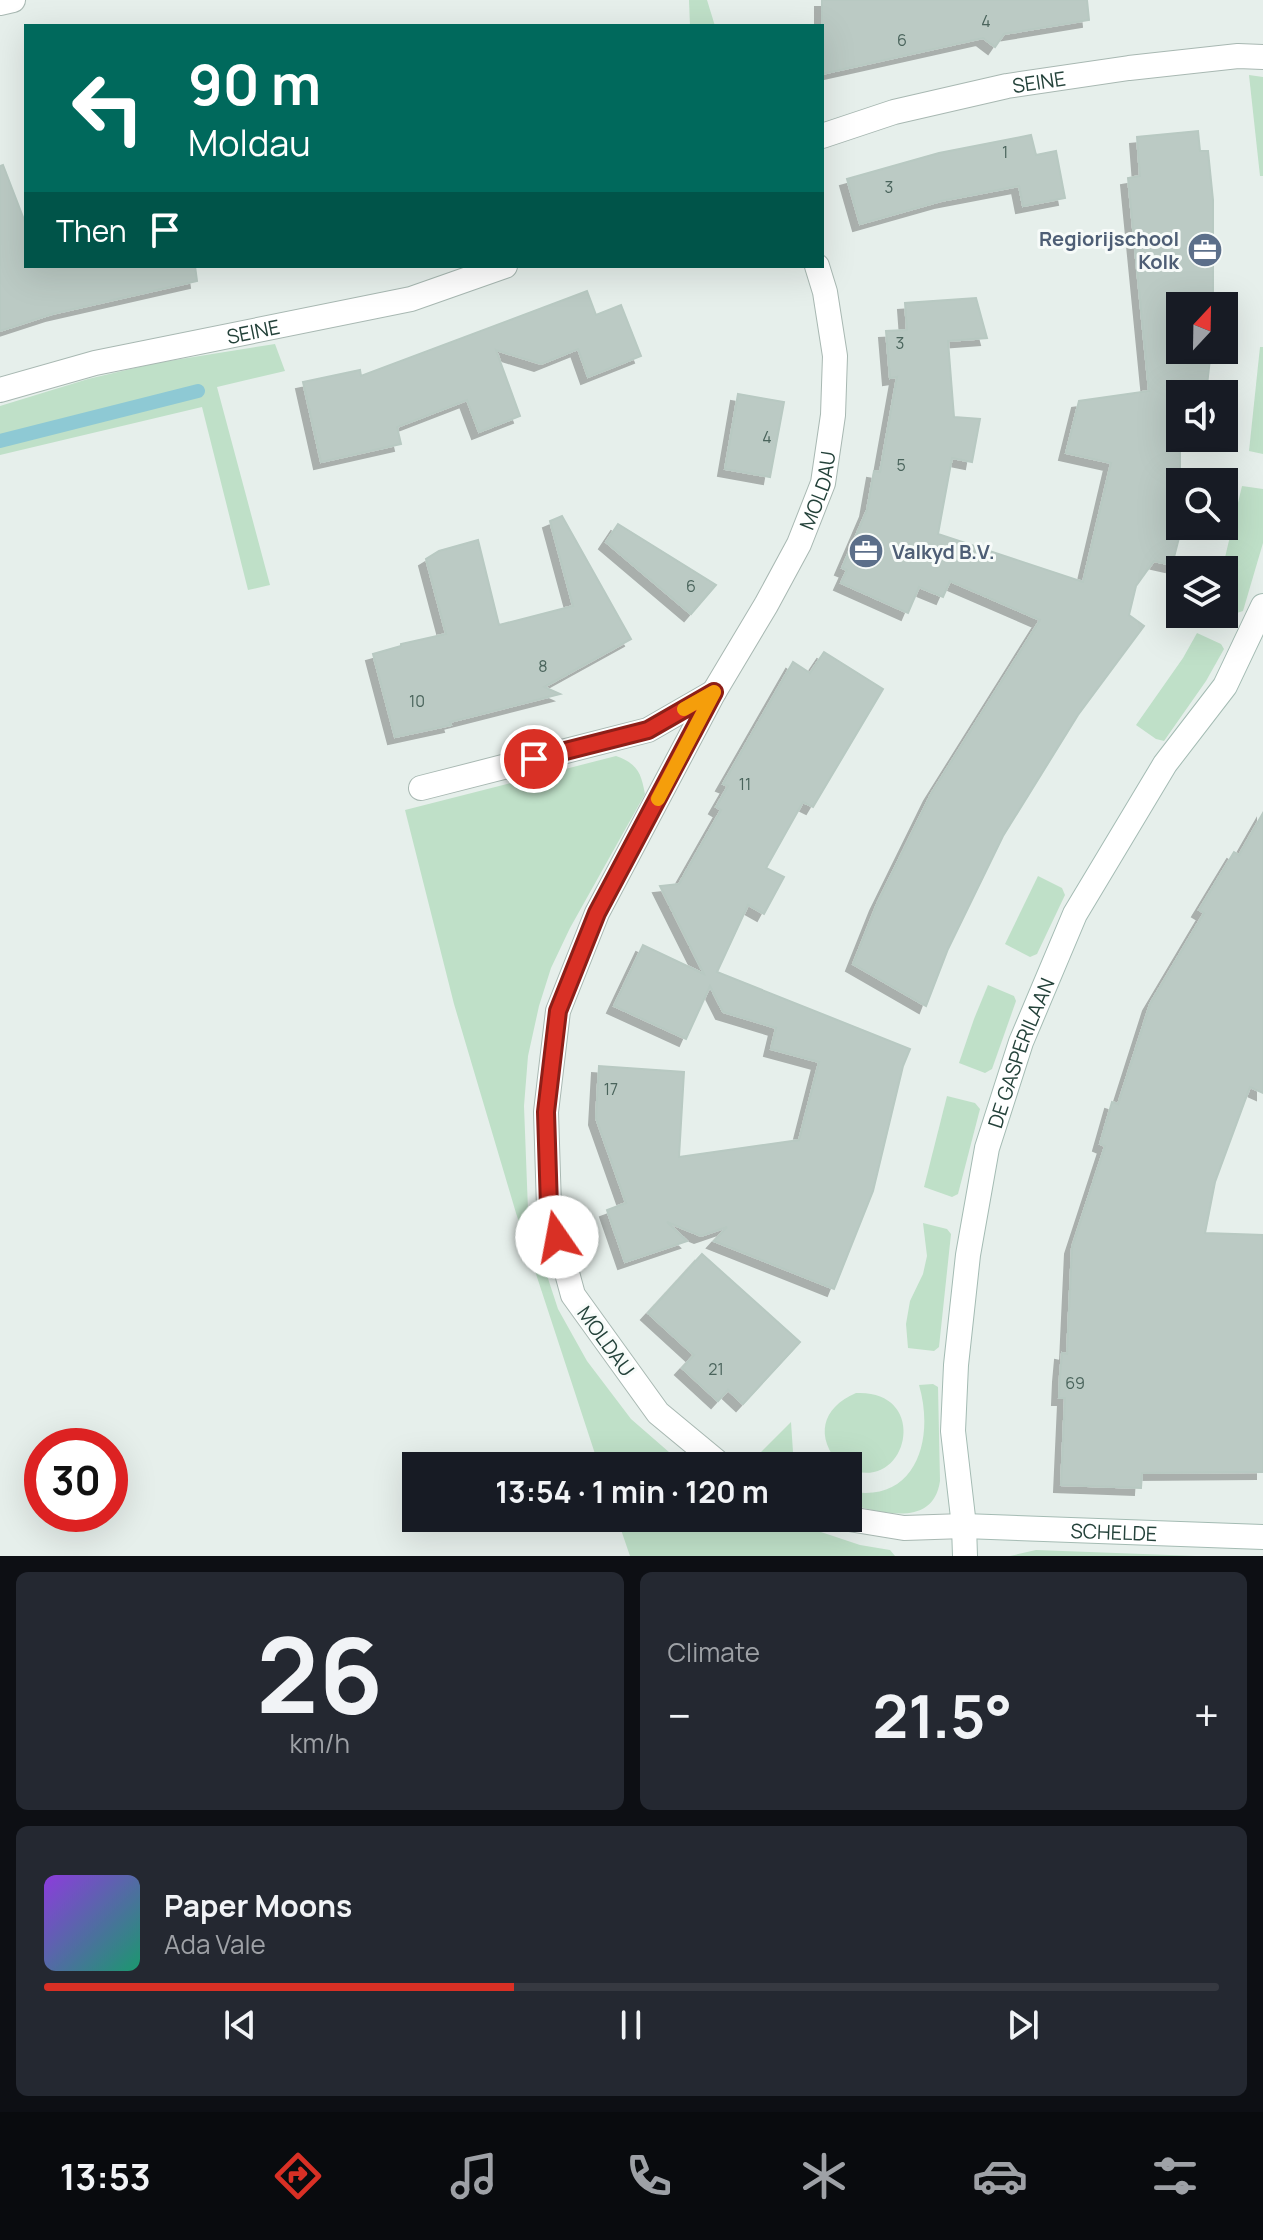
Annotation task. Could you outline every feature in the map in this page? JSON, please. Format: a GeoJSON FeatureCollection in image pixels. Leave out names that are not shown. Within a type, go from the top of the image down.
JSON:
{"type":"FeatureCollection","features":[{"type":"Feature","properties":{"kind":"street"},"geometry":{"type":"LineString","coordinates":[[0,3],[13,0]]}},
{"type":"Feature","properties":{"kind":"street","name":"SEINE"},"geometry":{"type":"LineString","coordinates":[[824,135],[894,112],[1007,86],[1238,56],[1263,57]]}},
{"type":"Feature","properties":{"kind":"street","name":"SEINE"},"geometry":{"type":"LineString","coordinates":[[0,390],[95,363],[411,299],[499,268]]}},
{"type":"Feature","properties":{"kind":"street","name":"MOLDAU"},"geometry":{"type":"LineString","coordinates":[[705,1452],[658,1413],[573,1295],[549,1207],[546,1112],[558,1011],[597,913],[714,692],[799,544],[823,483],[833,415],[835,356],[825,292],[818,268]]}},
{"type":"Feature","properties":{"kind":"street","name":"DE GASPERILAAN"},"geometry":{"type":"LineString","coordinates":[[965,1556],[953,1431],[956,1365],[966,1271],[987,1148],[1016,1057],[1075,914],[1165,764],[1225,686],[1263,606]]}},
{"type":"Feature","properties":{"kind":"street","name":"MOLDAU"},"geometry":{"type":"LineString","coordinates":[[421,788],[648,730],[714,692]]}},
{"type":"Feature","properties":{"kind":"street"},"geometry":{"type":"LineString","coordinates":[[862,1521],[904,1528],[964,1526]]}},
{"type":"Feature","properties":{"kind":"street","name":"SCHELDE"},"geometry":{"type":"LineString","coordinates":[[964,1526],[1263,1537]]}},
{"type":"Feature","properties":{"kind":"green space"},"geometry":{"type":"Polygon","coordinates":[[[689,0],[707,0],[714,24],[690,24],[689,0]]]}},
{"type":"Feature","properties":{"kind":"green space"},"geometry":{"type":"Polygon","coordinates":[[[1249,75],[1263,77],[1263,176],[1260,176],[1249,75]]]}},
{"type":"Feature","properties":{"kind":"green space"},"geometry":{"type":"Polygon","coordinates":[[[275,344],[285,371],[217,387],[270,585],[248,590],[202,407],[0,455],[0,406],[88,379],[156,363],[275,344]]]}},
{"type":"Feature","properties":{"kind":"green space"},"geometry":{"type":"Polygon","coordinates":[[[1260,347],[1263,347],[1263,454],[1249,451],[1260,347]]]}},
{"type":"Feature","properties":{"kind":"green space"},"geometry":{"type":"Polygon","coordinates":[[[1242,486],[1263,489],[1263,543],[1243,611],[1238,613],[1238,556],[1225,556],[1229,540],[1238,540],[1238,503],[1242,486]]]}},
{"type":"Feature","properties":{"kind":"green space"},"geometry":{"type":"Polygon","coordinates":[[[1197,633],[1221,644],[1224,649],[1206,681],[1164,741],[1156,739],[1136,725],[1197,633]]]}},
{"type":"Feature","properties":{"kind":"green space"},"geometry":{"type":"Polygon","coordinates":[[[616,756],[629,762],[642,780],[645,794],[570,928],[551,968],[539,1006],[528,1056],[524,1106],[528,1210],[558,1309],[587,1361],[631,1419],[669,1452],[594,1452],[516,1213],[454,1004],[405,810],[616,756]]]}},
{"type":"Feature","properties":{"kind":"green space"},"geometry":{"type":"Polygon","coordinates":[[[1038,876],[1062,888],[1065,895],[1037,954],[1030,957],[1005,944],[1038,876]]]}},
{"type":"Feature","properties":{"kind":"green space"},"geometry":{"type":"Polygon","coordinates":[[[988,985],[1014,996],[1016,1001],[992,1069],[985,1073],[959,1063],[988,985]]]}},
{"type":"Feature","properties":{"kind":"green space"},"geometry":{"type":"Polygon","coordinates":[[[947,1096],[975,1103],[980,1109],[958,1194],[952,1197],[924,1187],[947,1096]]]}},
{"type":"Feature","properties":{"kind":"green space"},"geometry":{"type":"Polygon","coordinates":[[[923,1223],[947,1229],[951,1234],[939,1347],[934,1351],[908,1348],[906,1324],[910,1301],[923,1274],[927,1256],[923,1223]]]}},
{"type":"Feature","properties":{"kind":"green space"},"geometry":{"type":"Polygon","coordinates":[[[933,1384],[938,1387],[940,1481],[935,1496],[927,1506],[903,1514],[862,1508],[862,1492],[890,1488],[905,1478],[915,1464],[924,1426],[919,1385],[933,1384]]]}},
{"type":"Feature","properties":{"kind":"green space"},"geometry":{"type":"Polygon","coordinates":[[[856,1393],[880,1396],[895,1407],[903,1422],[903,1439],[897,1455],[886,1467],[869,1473],[862,1472],[862,1452],[831,1452],[825,1434],[826,1424],[829,1415],[844,1399],[856,1393]]]}},
{"type":"Feature","properties":{"kind":"green space"},"geometry":{"type":"Polygon","coordinates":[[[791,1422],[793,1452],[761,1452],[791,1422]]]}},
{"type":"Feature","properties":{"kind":"green space"},"geometry":{"type":"Polygon","coordinates":[[[622,1532],[821,1532],[860,1545],[890,1550],[895,1556],[630,1556],[622,1532]]]}},
{"type":"Feature","properties":{"kind":"green space"},"geometry":{"type":"Polygon","coordinates":[[[1036,1550],[1196,1556],[1010,1556],[1036,1550]]]}},
{"type":"Feature","properties":{"kind":"building"},"geometry":{"type":"Polygon","coordinates":[[[822,0],[1087,0],[1089,20],[1004,34],[995,47],[983,38],[824,74],[822,0]]]}},
{"type":"Feature","properties":{"kind":"building"},"geometry":{"type":"Polygon","coordinates":[[[1198,131],[1200,151],[1208,151],[1213,200],[1213,292],[1166,292],[1166,364],[1209,364],[1208,380],[1166,380],[1166,452],[1180,452],[1180,468],[1166,468],[1166,540],[1178,540],[1174,556],[1166,556],[1166,564],[1154,561],[1136,586],[1129,615],[1144,626],[1078,715],[1003,836],[948,949],[926,1006],[853,964],[877,904],[931,794],[1040,620],[950,581],[943,597],[919,587],[908,613],[841,583],[847,570],[842,568],[867,510],[874,471],[880,472],[897,377],[890,378],[886,331],[907,330],[905,303],[976,298],[987,338],[948,341],[954,417],[980,419],[972,462],[952,458],[938,534],[1083,582],[1111,463],[1066,453],[1079,401],[1149,391],[1128,178],[1140,176],[1137,137],[1198,131]]]}},
{"type":"Feature","properties":{"kind":"building"},"geometry":{"type":"Polygon","coordinates":[[[1031,135],[1036,155],[1056,151],[1065,198],[1023,206],[1019,186],[941,201],[860,224],[847,179],[939,153],[1031,135]]]}},
{"type":"Feature","properties":{"kind":"building"},"geometry":{"type":"Polygon","coordinates":[[[3,165],[24,220],[24,268],[195,268],[197,281],[52,314],[0,331],[0,166],[3,165]]]}},
{"type":"Feature","properties":{"kind":"building"},"geometry":{"type":"Polygon","coordinates":[[[587,291],[596,315],[621,305],[641,356],[588,377],[578,349],[541,364],[496,350],[520,416],[479,432],[467,400],[397,427],[401,444],[321,462],[303,382],[360,370],[361,376],[587,291]]]}},
{"type":"Feature","properties":{"kind":"building"},"geometry":{"type":"Polygon","coordinates":[[[738,394],[784,402],[770,477],[725,469],[738,394]]]}},
{"type":"Feature","properties":{"kind":"building"},"geometry":{"type":"Polygon","coordinates":[[[562,516],[631,639],[544,687],[560,694],[450,722],[451,725],[395,737],[373,654],[446,634],[426,559],[439,551],[478,540],[499,625],[573,606],[550,521],[562,516]]]}},
{"type":"Feature","properties":{"kind":"building"},"geometry":{"type":"Polygon","coordinates":[[[618,524],[716,585],[691,614],[606,542],[618,524]]]}},
{"type":"Feature","properties":{"kind":"building"},"geometry":{"type":"Polygon","coordinates":[[[824,652],[883,689],[813,807],[803,802],[766,868],[784,877],[764,914],[748,905],[717,972],[910,1049],[903,1066],[873,1191],[834,1289],[714,1241],[727,1227],[701,1236],[667,1222],[687,1241],[625,1262],[607,1210],[626,1203],[596,1118],[599,1066],[684,1072],[679,1157],[799,1140],[819,1062],[771,1049],[776,1028],[723,1012],[710,986],[686,1039],[614,1006],[643,945],[704,974],[660,886],[679,884],[721,810],[716,807],[728,786],[723,784],[793,662],[810,673],[824,652]]]}},
{"type":"Feature","properties":{"kind":"building"},"geometry":{"type":"Polygon","coordinates":[[[1263,813],[1263,1093],[1250,1087],[1215,1182],[1205,1233],[1263,1235],[1263,1472],[1142,1473],[1141,1488],[1061,1485],[1065,1398],[1059,1398],[1060,1375],[1062,1353],[1067,1354],[1072,1247],[1105,1146],[1100,1144],[1112,1102],[1118,1104],[1150,1004],[1204,913],[1199,910],[1234,852],[1239,855],[1263,813]]]}},
{"type":"Feature","properties":{"kind":"building"},"geometry":{"type":"Polygon","coordinates":[[[702,1254],[800,1342],[743,1404],[728,1390],[718,1401],[682,1368],[694,1355],[648,1313],[702,1254]]]}},
{"type":"Feature","properties":{"kind":"waterway"},"geometry":{"type":"LineString","coordinates":[[0,441],[198,391]]}},
{"type":"Feature","properties":{"kind":"slow traffic"},"geometry":{"type":"LineString","coordinates":[[658,799],[714,692],[684,709]]}},
{"type":"Feature","properties":{"kind":"place","name":"Regiorijschool Kolk"},"geometry":{"type":"Point","coordinates":[1205,250]}},
{"type":"Feature","properties":{"kind":"place","name":"Valkyd B.V."},"geometry":{"type":"Point","coordinates":[866,551]}},
{"type":"Feature","properties":{"kind":"route"},"geometry":{"type":"LineString","coordinates":[[534,759],[648,730],[714,692],[597,913],[558,1011],[546,1112],[549,1207],[557,1237]]}}]}
